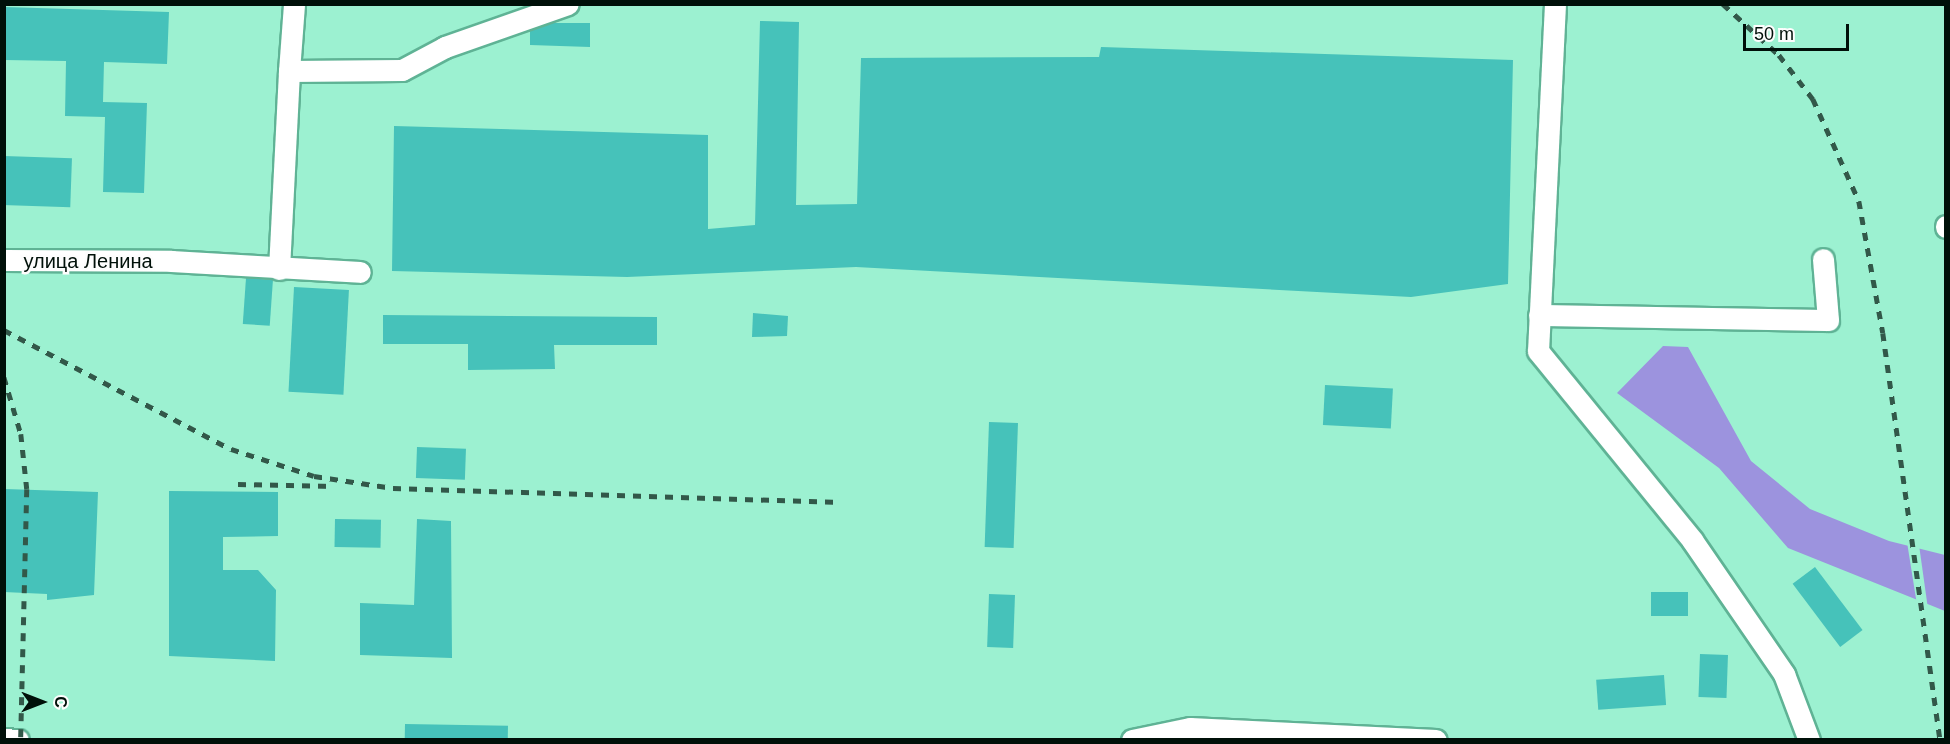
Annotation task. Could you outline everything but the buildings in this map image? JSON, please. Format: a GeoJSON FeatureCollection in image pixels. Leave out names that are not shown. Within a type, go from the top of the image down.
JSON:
{"type":"FeatureCollection","features":[{"type":"Feature","properties":{"kind":"street"},"geometry":{"type":"LineString","coordinates":[[279,269],[294,4]]}},
{"type":"Feature","properties":{"kind":"street"},"geometry":{"type":"LineString","coordinates":[[289,71],[402,70],[445,47],[568,4]]}},
{"type":"Feature","properties":{"kind":"street"},"geometry":{"type":"LineString","coordinates":[[1555,4],[1538,351],[1692,540],[1784,674],[1809,740]]}},
{"type":"Feature","properties":{"kind":"street"},"geometry":{"type":"LineString","coordinates":[[1539,315],[1828,320],[1823,259]]}},
{"type":"Feature","properties":{"kind":"street","name":"улица Ленина"},"geometry":{"type":"LineString","coordinates":[[4,260],[171,261],[360,272]]}},
{"type":"Feature","properties":{"kind":"street"},"geometry":{"type":"LineString","coordinates":[[1132,740],[1190,729],[1436,740]]}},
{"type":"Feature","properties":{"kind":"street"},"geometry":{"type":"LineString","coordinates":[[4,739],[18,740]]}},
{"type":"Feature","properties":{"kind":"shaded area"},"geometry":{"type":"Polygon","coordinates":[[[1663,346],[1688,347],[1751,461],[1810,509],[1889,541],[1945,555],[1945,611],[1788,548],[1719,468],[1617,393],[1663,346]]]}},
{"type":"Feature","properties":{"kind":"pier"},"geometry":{"type":"Polygon","coordinates":[[[1907,542],[1919,545],[1928,609],[1917,605],[1907,542]]]}},
{"type":"Feature","properties":{"kind":"railway"},"geometry":{"type":"LineString","coordinates":[[1723,4],[1779,55],[1813,99],[1859,201],[1883,333],[1940,740]]}},
{"type":"Feature","properties":{"kind":"railway"},"geometry":{"type":"LineString","coordinates":[[4,330],[231,449],[314,476],[393,488],[841,502]]}},
{"type":"Feature","properties":{"kind":"railway"},"geometry":{"type":"LineString","coordinates":[[4,377],[21,434],[27,489],[21,740]]}},
{"type":"Feature","properties":{"kind":"railway"},"geometry":{"type":"LineString","coordinates":[[238,484],[334,486]]}}]}
